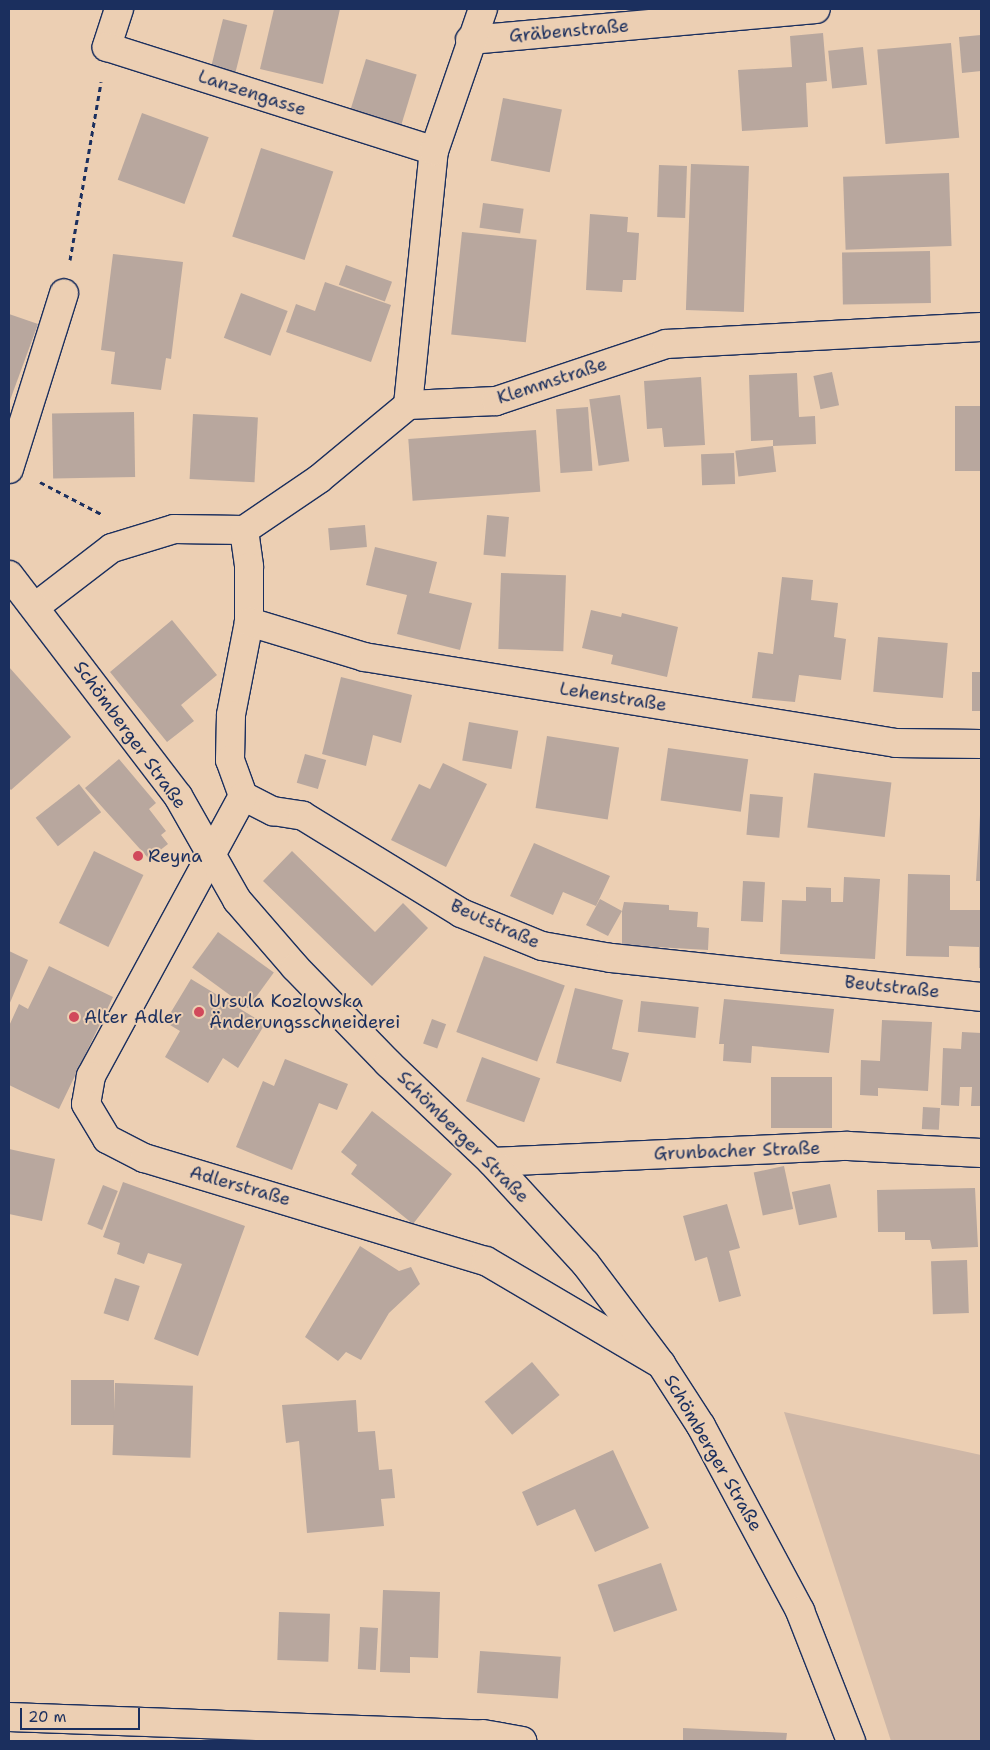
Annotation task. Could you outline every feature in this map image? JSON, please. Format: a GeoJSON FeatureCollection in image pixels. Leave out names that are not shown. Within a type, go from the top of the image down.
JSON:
{"type":"FeatureCollection","features":[{"type":"Feature","properties":{"kind":"street"},"geometry":{"type":"LineString","coordinates":[[107,47],[119,9]]}},
{"type":"Feature","properties":{"kind":"street"},"geometry":{"type":"LineString","coordinates":[[34,607],[112,548],[174,529],[244,530],[319,479],[408,405],[434,151],[470,40],[483,9]]}},
{"type":"Feature","properties":{"kind":"street","name":"Gräbenstraße"},"geometry":{"type":"LineString","coordinates":[[470,40],[816,9]]}},
{"type":"Feature","properties":{"kind":"street","name":"Lanzengasse"},"geometry":{"type":"LineString","coordinates":[[107,47],[434,151]]}},
{"type":"Feature","properties":{"kind":"street"},"geometry":{"type":"LineString","coordinates":[[9,468],[64,293]]}},
{"type":"Feature","properties":{"kind":"street","name":"Klemmstraße"},"geometry":{"type":"LineString","coordinates":[[408,405],[496,401],[666,344],[981,327]]}},
{"type":"Feature","properties":{"kind":"street"},"geometry":{"type":"LineString","coordinates":[[243,796],[230,760],[231,715],[249,622],[249,567],[244,530]]}},
{"type":"Feature","properties":{"kind":"street","name":"Schömberger Straße"},"geometry":{"type":"LineString","coordinates":[[9,575],[178,796],[210,858],[237,900],[295,967],[388,1063],[492,1162],[585,1263],[661,1364],[701,1426],[800,1611],[851,1741]]}},
{"type":"Feature","properties":{"kind":"street","name":"Lehenstraße"},"geometry":{"type":"LineString","coordinates":[[249,622],[364,657],[896,743],[981,744]]}},
{"type":"Feature","properties":{"kind":"street","name":"Adlerstraße"},"geometry":{"type":"LineString","coordinates":[[243,796],[91,1076],[86,1104],[107,1139],[144,1158],[486,1261],[661,1364]]}},
{"type":"Feature","properties":{"kind":"street","name":"Beutstraße"},"geometry":{"type":"LineString","coordinates":[[243,796],[272,810],[303,816],[462,914],[542,946],[611,958],[981,997]]}},
{"type":"Feature","properties":{"kind":"street","name":"Grunbacher Straße"},"geometry":{"type":"LineString","coordinates":[[492,1162],[848,1146],[981,1152]]}},
{"type":"Feature","properties":{"kind":"street"},"geometry":{"type":"LineString","coordinates":[[9,1717],[195,1733],[483,1734],[522,1741]]}},
{"type":"Feature","properties":{"kind":"path"},"geometry":{"type":"LineString","coordinates":[[64,293],[107,47]]}},
{"type":"Feature","properties":{"kind":"path"},"geometry":{"type":"LineString","coordinates":[[35,480],[61,491],[144,538]]}},
{"type":"Feature","properties":{"kind":"shaded area"},"geometry":{"type":"Polygon","coordinates":[[[784,1412],[981,1455],[981,1741],[891,1741],[784,1412]]]}},
{"type":"Feature","properties":{"kind":"building"},"geometry":{"type":"Polygon","coordinates":[[[274,9],[340,9],[323,84],[260,69],[274,9]]]}},
{"type":"Feature","properties":{"kind":"building"},"geometry":{"type":"Polygon","coordinates":[[[223,19],[247,25],[234,77],[210,71],[223,19]]]}},
{"type":"Feature","properties":{"kind":"building"},"geometry":{"type":"Polygon","coordinates":[[[823,33],[827,81],[806,83],[808,127],[742,131],[738,70],[792,67],[790,36],[823,33]]]}},
{"type":"Feature","properties":{"kind":"building"},"geometry":{"type":"Polygon","coordinates":[[[981,35],[981,71],[962,73],[959,37],[981,35]]]}},
{"type":"Feature","properties":{"kind":"building"},"geometry":{"type":"Polygon","coordinates":[[[951,43],[959,138],[886,144],[877,49],[951,43]]]}},
{"type":"Feature","properties":{"kind":"building"},"geometry":{"type":"Polygon","coordinates":[[[863,47],[867,85],[832,88],[828,51],[863,47]]]}},
{"type":"Feature","properties":{"kind":"building"},"geometry":{"type":"Polygon","coordinates":[[[366,59],[417,74],[399,131],[349,115],[366,59]]]}},
{"type":"Feature","properties":{"kind":"building"},"geometry":{"type":"Polygon","coordinates":[[[503,98],[562,109],[550,172],[491,161],[503,98]]]}},
{"type":"Feature","properties":{"kind":"building"},"geometry":{"type":"Polygon","coordinates":[[[142,113],[209,137],[184,204],[118,180],[142,113]]]}},
{"type":"Feature","properties":{"kind":"building"},"geometry":{"type":"Polygon","coordinates":[[[261,148],[333,171],[305,260],[232,236],[261,148]]]}},
{"type":"Feature","properties":{"kind":"building"},"geometry":{"type":"Polygon","coordinates":[[[691,164],[749,166],[744,312],[686,310],[691,164]]]}},
{"type":"Feature","properties":{"kind":"building"},"geometry":{"type":"Polygon","coordinates":[[[659,165],[687,166],[685,218],[657,217],[659,165]]]}},
{"type":"Feature","properties":{"kind":"building"},"geometry":{"type":"Polygon","coordinates":[[[949,173],[952,246],[846,250],[843,177],[949,173]]]}},
{"type":"Feature","properties":{"kind":"building"},"geometry":{"type":"Polygon","coordinates":[[[483,203],[524,209],[520,233],[480,228],[483,203]]]}},
{"type":"Feature","properties":{"kind":"building"},"geometry":{"type":"Polygon","coordinates":[[[590,214],[628,217],[627,232],[639,233],[636,280],[623,280],[622,292],[586,290],[590,214]]]}},
{"type":"Feature","properties":{"kind":"building"},"geometry":{"type":"Polygon","coordinates":[[[462,232],[537,240],[526,342],[451,334],[462,232]]]}},
{"type":"Feature","properties":{"kind":"building"},"geometry":{"type":"Polygon","coordinates":[[[930,251],[931,303],[843,305],[842,253],[930,251]]]}},
{"type":"Feature","properties":{"kind":"building"},"geometry":{"type":"Polygon","coordinates":[[[113,254],[183,262],[171,359],[166,358],[161,390],[111,384],[115,352],[101,350],[113,254]]]}},
{"type":"Feature","properties":{"kind":"building"},"geometry":{"type":"Polygon","coordinates":[[[346,265],[392,282],[385,301],[339,285],[346,265]]]}},
{"type":"Feature","properties":{"kind":"building"},"geometry":{"type":"Polygon","coordinates":[[[325,282],[391,305],[371,362],[286,332],[296,304],[315,311],[325,282]]]}},
{"type":"Feature","properties":{"kind":"building"},"geometry":{"type":"Polygon","coordinates":[[[241,293],[288,311],[270,356],[224,338],[241,293]]]}},
{"type":"Feature","properties":{"kind":"building"},"geometry":{"type":"Polygon","coordinates":[[[9,314],[38,324],[9,403],[9,314]]]}},
{"type":"Feature","properties":{"kind":"building"},"geometry":{"type":"Polygon","coordinates":[[[832,372],[839,405],[820,409],[813,376],[832,372]]]}},
{"type":"Feature","properties":{"kind":"building"},"geometry":{"type":"Polygon","coordinates":[[[797,373],[799,417],[815,416],[816,444],[773,446],[773,440],[751,441],[749,375],[797,373]]]}},
{"type":"Feature","properties":{"kind":"building"},"geometry":{"type":"Polygon","coordinates":[[[701,377],[705,445],[664,447],[662,428],[647,429],[644,381],[701,377]]]}},
{"type":"Feature","properties":{"kind":"building"},"geometry":{"type":"Polygon","coordinates":[[[620,395],[629,461],[599,466],[589,399],[620,395]]]}},
{"type":"Feature","properties":{"kind":"building"},"geometry":{"type":"Polygon","coordinates":[[[955,406],[981,406],[981,471],[955,471],[955,406]]]}},
{"type":"Feature","properties":{"kind":"building"},"geometry":{"type":"Polygon","coordinates":[[[588,407],[592,471],[561,473],[556,409],[588,407]]]}},
{"type":"Feature","properties":{"kind":"building"},"geometry":{"type":"Polygon","coordinates":[[[134,412],[135,477],[53,478],[52,413],[134,412]]]}},
{"type":"Feature","properties":{"kind":"building"},"geometry":{"type":"Polygon","coordinates":[[[193,414],[258,417],[255,482],[190,479],[193,414]]]}},
{"type":"Feature","properties":{"kind":"building"},"geometry":{"type":"Polygon","coordinates":[[[536,430],[540,492],[413,501],[408,439],[536,430]]]}},
{"type":"Feature","properties":{"kind":"building"},"geometry":{"type":"Polygon","coordinates":[[[773,446],[776,472],[738,476],[735,451],[773,446]]]}},
{"type":"Feature","properties":{"kind":"building"},"geometry":{"type":"Polygon","coordinates":[[[734,453],[735,484],[702,485],[701,454],[734,453]]]}},
{"type":"Feature","properties":{"kind":"building"},"geometry":{"type":"Polygon","coordinates":[[[487,515],[509,517],[505,557],[484,555],[487,515]]]}},
{"type":"Feature","properties":{"kind":"building"},"geometry":{"type":"Polygon","coordinates":[[[365,525],[367,547],[330,550],[328,528],[365,525]]]}},
{"type":"Feature","properties":{"kind":"building"},"geometry":{"type":"Polygon","coordinates":[[[375,547],[437,562],[429,593],[472,603],[460,650],[397,634],[407,595],[366,585],[375,547]]]}},
{"type":"Feature","properties":{"kind":"building"},"geometry":{"type":"Polygon","coordinates":[[[501,573],[566,575],[563,651],[498,649],[501,573]]]}},
{"type":"Feature","properties":{"kind":"building"},"geometry":{"type":"Polygon","coordinates":[[[782,577],[813,580],[811,600],[838,603],[834,637],[846,639],[841,680],[799,675],[795,702],[752,698],[758,652],[773,654],[782,577]]]}},
{"type":"Feature","properties":{"kind":"building"},"geometry":{"type":"Polygon","coordinates":[[[591,610],[621,617],[622,613],[678,627],[667,677],[611,664],[613,655],[582,648],[591,610]]]}},
{"type":"Feature","properties":{"kind":"building"},"geometry":{"type":"Polygon","coordinates":[[[172,620],[217,675],[181,705],[194,721],[167,742],[110,672],[172,620]]]}},
{"type":"Feature","properties":{"kind":"building"},"geometry":{"type":"Polygon","coordinates":[[[878,637],[948,643],[943,698],[873,692],[878,637]]]}},
{"type":"Feature","properties":{"kind":"building"},"geometry":{"type":"Polygon","coordinates":[[[9,667],[71,737],[11,790],[9,788],[9,667]]]}},
{"type":"Feature","properties":{"kind":"building"},"geometry":{"type":"Polygon","coordinates":[[[972,672],[981,672],[981,711],[972,711],[972,672]]]}},
{"type":"Feature","properties":{"kind":"building"},"geometry":{"type":"Polygon","coordinates":[[[341,677],[412,695],[401,743],[373,735],[366,766],[322,754],[341,677]]]}},
{"type":"Feature","properties":{"kind":"building"},"geometry":{"type":"Polygon","coordinates":[[[469,722],[518,731],[511,769],[462,760],[469,722]]]}},
{"type":"Feature","properties":{"kind":"building"},"geometry":{"type":"Polygon","coordinates":[[[547,736],[619,747],[608,820],[536,808],[547,736]]]}},
{"type":"Feature","properties":{"kind":"building"},"geometry":{"type":"Polygon","coordinates":[[[668,748],[748,759],[741,812],[661,800],[668,748]]]}},
{"type":"Feature","properties":{"kind":"building"},"geometry":{"type":"Polygon","coordinates":[[[305,754],[326,760],[318,789],[297,783],[305,754]]]}},
{"type":"Feature","properties":{"kind":"building"},"geometry":{"type":"Polygon","coordinates":[[[119,759],[156,803],[149,809],[166,831],[161,835],[168,844],[149,859],[85,788],[119,759]]]}},
{"type":"Feature","properties":{"kind":"building"},"geometry":{"type":"Polygon","coordinates":[[[443,763],[487,784],[446,867],[391,840],[419,784],[430,789],[443,763]]]}},
{"type":"Feature","properties":{"kind":"building"},"geometry":{"type":"Polygon","coordinates":[[[814,773],[891,783],[885,837],[807,828],[814,773]]]}},
{"type":"Feature","properties":{"kind":"building"},"geometry":{"type":"Polygon","coordinates":[[[79,784],[101,812],[58,846],[36,818],[79,784]]]}},
{"type":"Feature","properties":{"kind":"building"},"geometry":{"type":"Polygon","coordinates":[[[750,794],[783,797],[779,838],[746,835],[750,794]]]}},
{"type":"Feature","properties":{"kind":"building"},"geometry":{"type":"Polygon","coordinates":[[[980,815],[981,881],[976,881],[980,815]]]}},
{"type":"Feature","properties":{"kind":"building"},"geometry":{"type":"Polygon","coordinates":[[[534,843],[610,876],[596,906],[563,892],[553,915],[510,896],[534,843]]]}},
{"type":"Feature","properties":{"kind":"building"},"geometry":{"type":"Polygon","coordinates":[[[94,851],[143,875],[108,947],[59,923],[94,851]]]}},
{"type":"Feature","properties":{"kind":"building"},"geometry":{"type":"Polygon","coordinates":[[[292,851],[375,932],[403,903],[428,928],[372,986],[263,881],[292,851]]]}},
{"type":"Feature","properties":{"kind":"building"},"geometry":{"type":"Polygon","coordinates":[[[908,874],[950,875],[950,910],[981,910],[981,968],[979,968],[979,947],[949,946],[949,957],[906,956],[908,874]]]}},
{"type":"Feature","properties":{"kind":"building"},"geometry":{"type":"Polygon","coordinates":[[[844,877],[880,879],[875,959],[780,954],[782,900],[806,901],[806,887],[831,888],[831,902],[843,902],[844,877]]]}},
{"type":"Feature","properties":{"kind":"building"},"geometry":{"type":"Polygon","coordinates":[[[743,881],[765,882],[763,922],[741,921],[743,881]]]}},
{"type":"Feature","properties":{"kind":"building"},"geometry":{"type":"Polygon","coordinates":[[[600,899],[622,911],[608,936],[586,925],[600,899]]]}},
{"type":"Feature","properties":{"kind":"building"},"geometry":{"type":"Polygon","coordinates":[[[624,902],[669,905],[669,910],[698,912],[697,927],[709,928],[708,950],[622,945],[622,911],[624,902]]]}},
{"type":"Feature","properties":{"kind":"building"},"geometry":{"type":"Polygon","coordinates":[[[218,932],[274,973],[248,1008],[192,968],[218,932]]]}},
{"type":"Feature","properties":{"kind":"building"},"geometry":{"type":"Polygon","coordinates":[[[9,951],[28,960],[9,1005],[9,951]]]}},
{"type":"Feature","properties":{"kind":"building"},"geometry":{"type":"Polygon","coordinates":[[[484,956],[565,985],[537,1062],[456,1032],[484,956]]]}},
{"type":"Feature","properties":{"kind":"building"},"geometry":{"type":"Polygon","coordinates":[[[49,966],[113,997],[59,1109],[9,1085],[9,1026],[19,1004],[28,1009],[49,966]]]}},
{"type":"Feature","properties":{"kind":"building"},"geometry":{"type":"Polygon","coordinates":[[[191,979],[265,1024],[238,1068],[223,1058],[208,1083],[165,1057],[180,1031],[165,1022],[191,979]]]}},
{"type":"Feature","properties":{"kind":"building"},"geometry":{"type":"Polygon","coordinates":[[[575,988],[623,1000],[612,1049],[629,1053],[621,1082],[556,1063],[575,988]]]}},
{"type":"Feature","properties":{"kind":"building"},"geometry":{"type":"Polygon","coordinates":[[[724,999],[834,1009],[829,1053],[752,1046],[751,1063],[723,1061],[724,1044],[719,1044],[724,999]]]}},
{"type":"Feature","properties":{"kind":"building"},"geometry":{"type":"Polygon","coordinates":[[[641,1001],[699,1007],[695,1038],[638,1032],[641,1001]]]}},
{"type":"Feature","properties":{"kind":"building"},"geometry":{"type":"Polygon","coordinates":[[[432,1019],[446,1024],[437,1049],[423,1043],[432,1019]]]}},
{"type":"Feature","properties":{"kind":"building"},"geometry":{"type":"Polygon","coordinates":[[[882,1020],[932,1022],[928,1091],[878,1088],[878,1096],[860,1095],[861,1060],[880,1061],[882,1020]]]}},
{"type":"Feature","properties":{"kind":"building"},"geometry":{"type":"Polygon","coordinates":[[[962,1032],[981,1033],[981,1106],[971,1106],[972,1087],[960,1087],[959,1106],[941,1105],[943,1048],[961,1049],[962,1032]]]}},
{"type":"Feature","properties":{"kind":"building"},"geometry":{"type":"Polygon","coordinates":[[[482,1057],[540,1078],[524,1122],[466,1101],[482,1057]]]}},
{"type":"Feature","properties":{"kind":"building"},"geometry":{"type":"Polygon","coordinates":[[[285,1059],[348,1084],[337,1110],[319,1103],[292,1170],[236,1147],[263,1081],[274,1086],[285,1059]]]}},
{"type":"Feature","properties":{"kind":"building"},"geometry":{"type":"Polygon","coordinates":[[[771,1077],[832,1077],[832,1128],[771,1128],[771,1077]]]}},
{"type":"Feature","properties":{"kind":"building"},"geometry":{"type":"Polygon","coordinates":[[[923,1107],[940,1108],[939,1130],[922,1129],[923,1107]]]}},
{"type":"Feature","properties":{"kind":"building"},"geometry":{"type":"Polygon","coordinates":[[[372,1111],[452,1174],[413,1224],[351,1174],[357,1165],[341,1152],[372,1111]]]}},
{"type":"Feature","properties":{"kind":"building"},"geometry":{"type":"Polygon","coordinates":[[[9,1149],[55,1159],[42,1221],[9,1214],[9,1149]]]}},
{"type":"Feature","properties":{"kind":"building"},"geometry":{"type":"Polygon","coordinates":[[[784,1166],[793,1209],[763,1215],[754,1172],[784,1166]]]}},
{"type":"Feature","properties":{"kind":"building"},"geometry":{"type":"Polygon","coordinates":[[[123,1182],[245,1226],[198,1356],[154,1339],[182,1264],[148,1253],[144,1264],[117,1254],[120,1243],[103,1237],[123,1182]]]}},
{"type":"Feature","properties":{"kind":"building"},"geometry":{"type":"Polygon","coordinates":[[[830,1184],[837,1217],[799,1225],[792,1192],[830,1184]]]}},
{"type":"Feature","properties":{"kind":"building"},"geometry":{"type":"Polygon","coordinates":[[[103,1185],[118,1191],[102,1230],[87,1224],[103,1185]]]}},
{"type":"Feature","properties":{"kind":"building"},"geometry":{"type":"Polygon","coordinates":[[[975,1188],[978,1247],[932,1249],[930,1240],[905,1240],[905,1232],[878,1232],[877,1190],[975,1188]]]}},
{"type":"Feature","properties":{"kind":"building"},"geometry":{"type":"Polygon","coordinates":[[[727,1204],[740,1248],[729,1251],[741,1296],[719,1302],[707,1257],[695,1261],[683,1216],[727,1204]]]}},
{"type":"Feature","properties":{"kind":"building"},"geometry":{"type":"Polygon","coordinates":[[[360,1246],[399,1271],[411,1267],[420,1284],[389,1313],[361,1360],[346,1352],[338,1361],[305,1337],[360,1246]]]}},
{"type":"Feature","properties":{"kind":"building"},"geometry":{"type":"Polygon","coordinates":[[[967,1260],[969,1313],[933,1314],[931,1261],[967,1260]]]}},
{"type":"Feature","properties":{"kind":"building"},"geometry":{"type":"Polygon","coordinates":[[[115,1278],[140,1286],[128,1321],[104,1313],[115,1278]]]}},
{"type":"Feature","properties":{"kind":"building"},"geometry":{"type":"Polygon","coordinates":[[[532,1362],[560,1395],[512,1435],[485,1402],[532,1362]]]}},
{"type":"Feature","properties":{"kind":"building"},"geometry":{"type":"Polygon","coordinates":[[[71,1380],[114,1380],[114,1425],[71,1425],[71,1380]]]}},
{"type":"Feature","properties":{"kind":"building"},"geometry":{"type":"Polygon","coordinates":[[[115,1383],[193,1386],[190,1458],[112,1455],[115,1383]]]}},
{"type":"Feature","properties":{"kind":"building"},"geometry":{"type":"Polygon","coordinates":[[[356,1400],[358,1432],[375,1431],[379,1470],[392,1469],[395,1498],[381,1499],[384,1526],[307,1533],[299,1441],[286,1443],[282,1405],[356,1400]]]}},
{"type":"Feature","properties":{"kind":"building"},"geometry":{"type":"Polygon","coordinates":[[[613,1450],[649,1528],[595,1552],[575,1509],[537,1526],[522,1492],[613,1450]]]}},
{"type":"Feature","properties":{"kind":"building"},"geometry":{"type":"Polygon","coordinates":[[[661,1563],[677,1610],[614,1632],[598,1585],[661,1563]]]}},
{"type":"Feature","properties":{"kind":"building"},"geometry":{"type":"Polygon","coordinates":[[[383,1590],[440,1592],[438,1658],[410,1657],[410,1673],[380,1672],[383,1590]]]}},
{"type":"Feature","properties":{"kind":"building"},"geometry":{"type":"Polygon","coordinates":[[[279,1612],[330,1614],[328,1662],[277,1660],[279,1612]]]}},
{"type":"Feature","properties":{"kind":"building"},"geometry":{"type":"Polygon","coordinates":[[[360,1627],[378,1628],[376,1670],[358,1669],[360,1627]]]}},
{"type":"Feature","properties":{"kind":"building"},"geometry":{"type":"Polygon","coordinates":[[[480,1651],[561,1657],[558,1699],[477,1693],[480,1651]]]}},
{"type":"Feature","properties":{"kind":"building"},"geometry":{"type":"Polygon","coordinates":[[[683,1728],[787,1733],[786,1741],[683,1741],[683,1728]]]}},
{"type":"Feature","properties":{"kind":"place","name":"Reyna"},"geometry":{"type":"Point","coordinates":[138,856]}},
{"type":"Feature","properties":{"kind":"place","name":"Ursula Kozlowska Änderungsschneiderei"},"geometry":{"type":"Point","coordinates":[199,1012]}},
{"type":"Feature","properties":{"kind":"place","name":"Alter Adler"},"geometry":{"type":"Point","coordinates":[74,1017]}}]}
